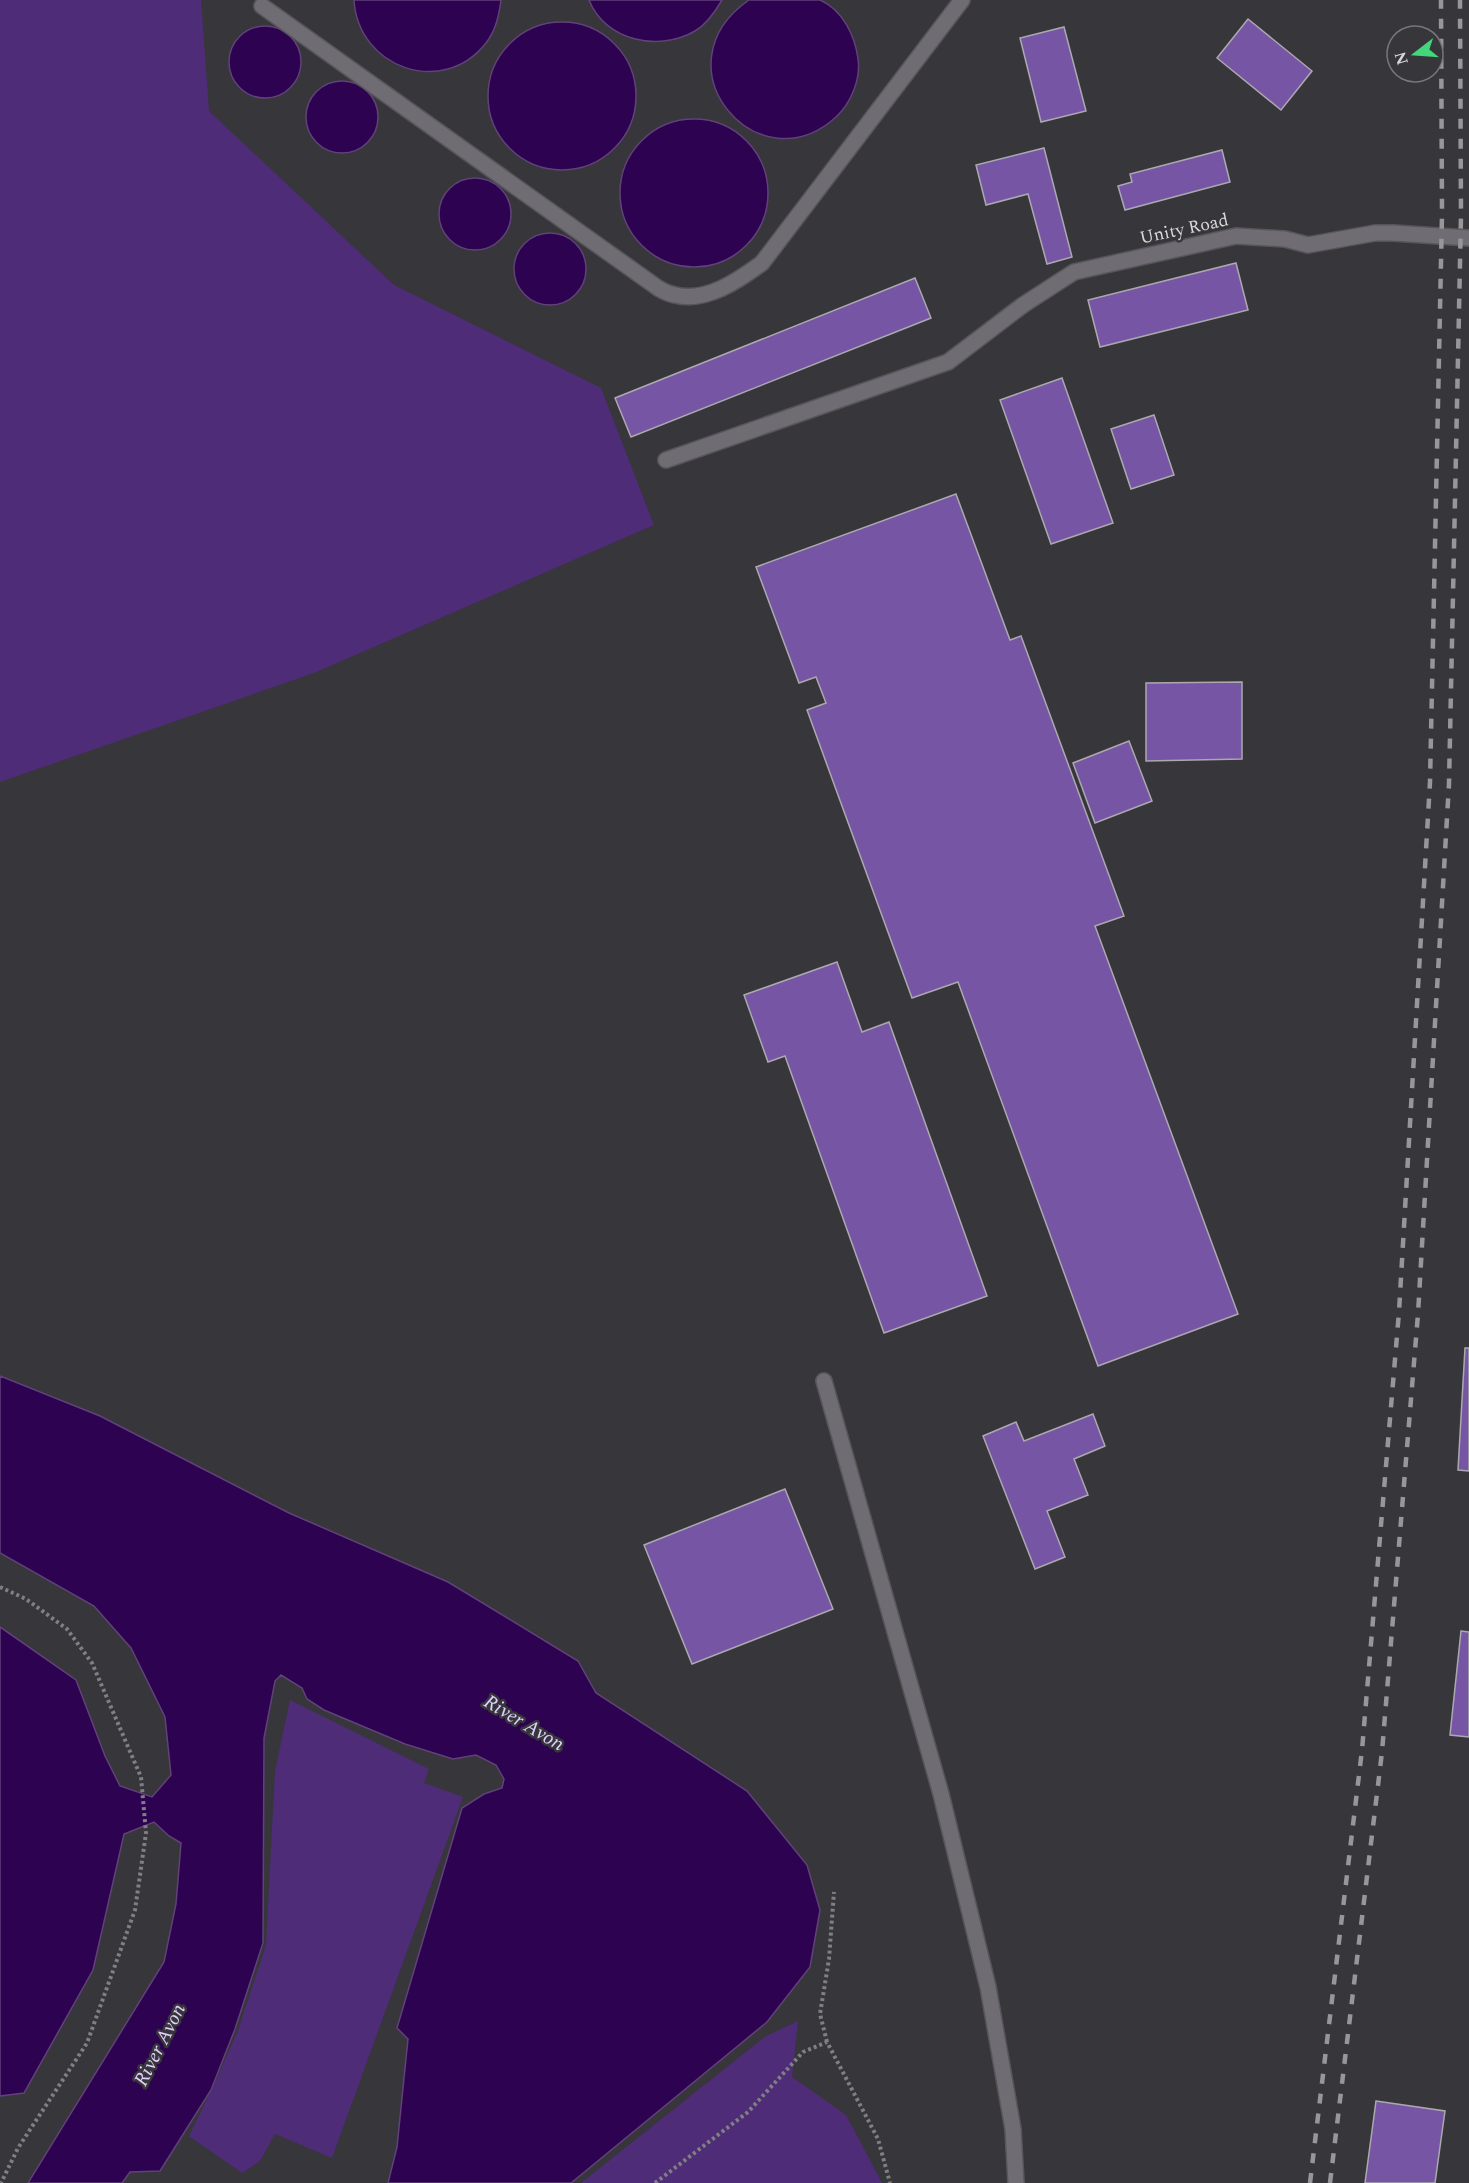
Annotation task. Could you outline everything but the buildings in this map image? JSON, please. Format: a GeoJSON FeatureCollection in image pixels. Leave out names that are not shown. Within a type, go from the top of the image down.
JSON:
{"type":"FeatureCollection","features":[{"type":"Feature","properties":{"kind":"street"},"geometry":{"type":"LineString","coordinates":[[262,6],[658,288],[677,296],[705,295],[739,280],[762,263],[962,0]]}},
{"type":"Feature","properties":{"kind":"street","name":"Unity Road"},"geometry":{"type":"LineString","coordinates":[[666,460],[948,362],[1023,305],[1074,272],[1236,236],[1286,239],[1308,246],[1375,233],[1469,238]]}},
{"type":"Feature","properties":{"kind":"street"},"geometry":{"type":"LineString","coordinates":[[824,1381],[941,1794],[988,1987],[1013,2129],[1016,2183]]}},
{"type":"Feature","properties":{"kind":"path"},"geometry":{"type":"LineString","coordinates":[[0,1587],[26,1599],[67,1629],[92,1663],[141,1777],[147,1833],[135,1911],[87,2043],[18,2148],[1,2183]]}},
{"type":"Feature","properties":{"kind":"path"},"geometry":{"type":"LineString","coordinates":[[834,1892],[829,1959],[820,2014],[827,2043],[878,2139],[890,2183]]}},
{"type":"Feature","properties":{"kind":"path"},"geometry":{"type":"LineString","coordinates":[[655,2183],[748,2112],[803,2052],[827,2043]]}},
{"type":"Feature","properties":{"kind":"shaded area"},"geometry":{"type":"Polygon","coordinates":[[[0,0],[201,0],[209,111],[394,285],[601,388],[654,525],[314,673],[0,782],[0,0]]]}},
{"type":"Feature","properties":{"kind":"shaded area"},"geometry":{"type":"Polygon","coordinates":[[[290,1700],[429,1769],[424,1783],[463,1797],[332,2158],[275,2134],[260,2161],[242,2173],[189,2136],[238,2030],[266,1945],[275,1771],[290,1700]]]}},
{"type":"Feature","properties":{"kind":"shaded area"},"geometry":{"type":"Polygon","coordinates":[[[798,2021],[792,2077],[846,2115],[882,2183],[581,2183],[766,2036],[798,2021]]]}},
{"type":"Feature","properties":{"kind":"water"},"geometry":{"type":"Polygon","coordinates":[[[354,0],[501,0],[496,22],[486,43],[468,60],[448,69],[426,71],[405,68],[386,58],[370,43],[359,24],[354,0]]]}},
{"type":"Feature","properties":{"kind":"water"},"geometry":{"type":"Polygon","coordinates":[[[589,0],[722,0],[710,17],[695,31],[666,41],[650,41],[634,39],[607,25],[589,0]]]}},
{"type":"Feature","properties":{"kind":"water"},"geometry":{"type":"Polygon","coordinates":[[[749,0],[820,0],[835,10],[851,33],[859,67],[854,90],[836,117],[806,135],[776,138],[749,129],[728,110],[714,85],[712,56],[722,27],[749,0]]]}},
{"type":"Feature","properties":{"kind":"water"},"geometry":{"type":"Polygon","coordinates":[[[562,22],[590,28],[614,44],[630,68],[636,96],[630,124],[614,148],[590,164],[562,170],[534,164],[510,148],[494,124],[488,96],[494,68],[510,44],[534,28],[562,22]]]}},
{"type":"Feature","properties":{"kind":"water"},"geometry":{"type":"Polygon","coordinates":[[[265,26],[285,32],[295,42],[301,62],[295,82],[285,92],[265,98],[245,92],[235,82],[229,62],[235,42],[245,32],[265,26]]]}},
{"type":"Feature","properties":{"kind":"water"},"geometry":{"type":"Polygon","coordinates":[[[342,81],[362,87],[372,97],[378,117],[372,137],[362,147],[342,153],[322,147],[312,137],[306,117],[312,97],[322,87],[342,81]]]}},
{"type":"Feature","properties":{"kind":"water"},"geometry":{"type":"Polygon","coordinates":[[[694,119],[722,125],[746,141],[762,165],[768,193],[762,221],[746,245],[722,261],[694,267],[666,261],[642,245],[626,221],[620,193],[626,165],[642,141],[666,125],[694,119]]]}},
{"type":"Feature","properties":{"kind":"water"},"geometry":{"type":"Polygon","coordinates":[[[475,178],[495,184],[505,194],[511,214],[505,234],[495,244],[475,250],[455,244],[445,234],[439,214],[445,194],[455,184],[475,178]]]}},
{"type":"Feature","properties":{"kind":"water"},"geometry":{"type":"Polygon","coordinates":[[[550,233],[570,239],[580,249],[586,269],[580,289],[570,299],[550,305],[530,299],[520,289],[514,269],[520,249],[530,239],[550,233]]]}},
{"type":"Feature","properties":{"kind":"water","name":"River Avon"},"geometry":{"type":"Polygon","coordinates":[[[0,1376],[100,1416],[289,1513],[448,1582],[578,1661],[596,1693],[747,1791],[807,1865],[820,1910],[810,1967],[767,2022],[571,2183],[388,2183],[397,2147],[408,2039],[397,2028],[462,1808],[484,1794],[502,1788],[504,1779],[496,1765],[476,1755],[453,1759],[405,1744],[324,1710],[307,1699],[302,1688],[281,1675],[275,1681],[264,1738],[263,1943],[235,2029],[211,2090],[160,2171],[130,2172],[122,2183],[28,2183],[164,1962],[176,1904],[181,1843],[169,1836],[154,1822],[124,1834],[93,1970],[24,2093],[0,2096],[0,1627],[76,1680],[105,1756],[120,1786],[152,1797],[171,1775],[165,1717],[131,1648],[94,1606],[0,1553],[0,1376]]]}},
{"type":"Feature","properties":{"kind":"railway"},"geometry":{"type":"LineString","coordinates":[[1310,2183],[1362,1750],[1399,1312],[1430,782],[1442,215],[1441,0]]}},
{"type":"Feature","properties":{"kind":"railway"},"geometry":{"type":"LineString","coordinates":[[1330,2183],[1382,1752],[1418,1314],[1449,784],[1461,216],[1460,0]]}}]}
